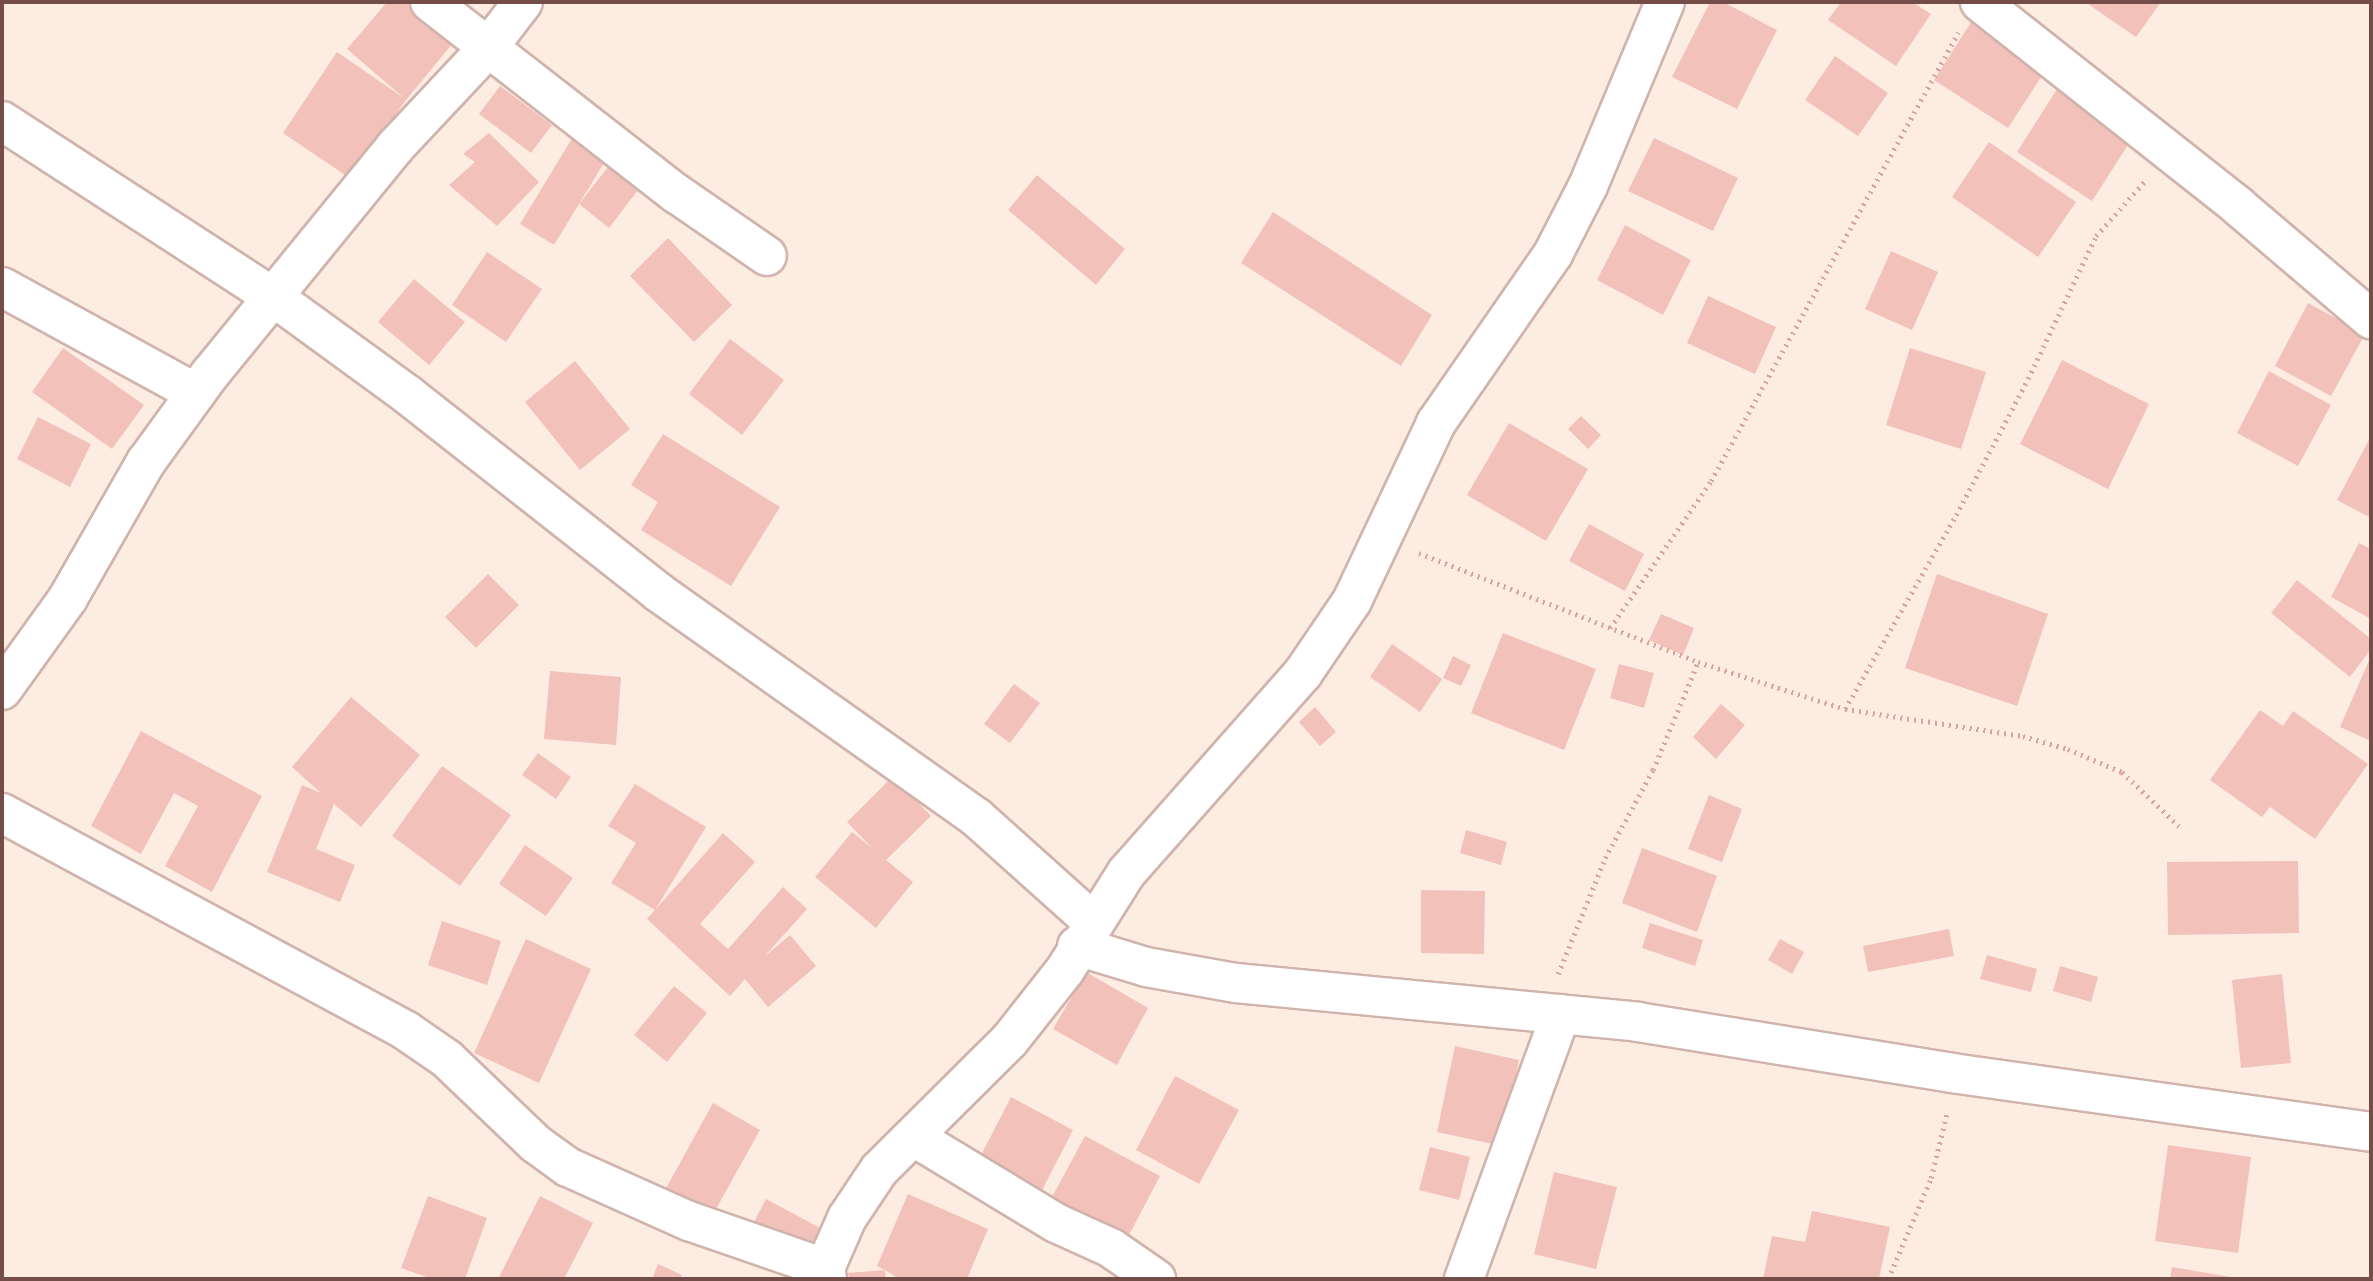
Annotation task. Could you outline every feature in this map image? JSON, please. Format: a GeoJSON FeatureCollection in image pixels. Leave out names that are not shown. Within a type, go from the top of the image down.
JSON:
{"type":"FeatureCollection","features":[{"type":"Feature","properties":{"kind":"street"},"geometry":{"type":"LineString","coordinates":[[430,2],[487,50],[767,256]]}},
{"type":"Feature","properties":{"kind":"street"},"geometry":{"type":"LineString","coordinates":[[2,690],[68,598],[146,462],[196,393],[395,148],[487,50],[523,2]]}},
{"type":"Feature","properties":{"kind":"street"},"geometry":{"type":"LineString","coordinates":[[2,813],[405,1030],[447,1059],[536,1143],[568,1167],[689,1221],[826,1274],[847,1218],[879,1170],[1009,1041],[1065,970],[1085,934],[1149,845],[1303,673],[1352,601],[1384,539],[1436,423],[1553,254],[1588,186],[1665,2]]}},
{"type":"Feature","properties":{"kind":"street"},"geometry":{"type":"LineString","coordinates":[[1971,14],[2171,152],[2371,319]]}},
{"type":"Feature","properties":{"kind":"street"},"geometry":{"type":"LineString","coordinates":[[2,121],[275,298],[499,464],[658,592],[976,817],[1085,934],[1146,967],[1236,983],[1638,1022],[1952,1073],[2371,1132]]}},
{"type":"Feature","properties":{"kind":"street"},"geometry":{"type":"LineString","coordinates":[[2,287],[196,393]]}},
{"type":"Feature","properties":{"kind":"street"},"geometry":{"type":"LineString","coordinates":[[1464,1279],[1551,1014]]}},
{"type":"Feature","properties":{"kind":"street"},"geometry":{"type":"LineString","coordinates":[[914,1137],[1056,1223],[1111,1248],[1156,1279]]}},
{"type":"Feature","properties":{"kind":"path"},"geometry":{"type":"LineString","coordinates":[[1610,628],[1711,481],[1971,14]]}},
{"type":"Feature","properties":{"kind":"path"},"geometry":{"type":"LineString","coordinates":[[1845,709],[1968,493],[2096,236],[2171,152]]}},
{"type":"Feature","properties":{"kind":"path"},"geometry":{"type":"LineString","coordinates":[[1384,539],[1698,662],[1845,709],[2023,736],[2068,749],[2122,772],[2179,826]]}},
{"type":"Feature","properties":{"kind":"path"},"geometry":{"type":"LineString","coordinates":[[1551,1014],[1605,858],[1653,770],[1698,662]]}},
{"type":"Feature","properties":{"kind":"path"},"geometry":{"type":"LineString","coordinates":[[1888,1279],[1931,1178],[1948,1109],[1952,1073]]}},
{"type":"Feature","properties":{"kind":"building"},"geometry":{"type":"Polygon","coordinates":[[[387,2],[405,2],[453,43],[406,100],[351,179],[283,133],[337,52],[404,98],[347,49],[387,2]]]}},
{"type":"Feature","properties":{"kind":"building"},"geometry":{"type":"Polygon","coordinates":[[[1710,2],[1723,2],[1777,30],[1737,109],[1672,77],[1710,2]]]}},
{"type":"Feature","properties":{"kind":"building"},"geometry":{"type":"Polygon","coordinates":[[[1841,2],[1912,2],[1931,14],[1896,66],[1828,20],[1841,2]]]}},
{"type":"Feature","properties":{"kind":"building"},"geometry":{"type":"Polygon","coordinates":[[[2085,2],[2161,2],[2136,37],[2085,2]]]}},
{"type":"Feature","properties":{"kind":"building"},"geometry":{"type":"Polygon","coordinates":[[[1975,16],[2049,65],[2008,128],[1934,80],[1975,16]]]}},
{"type":"Feature","properties":{"kind":"building"},"geometry":{"type":"Polygon","coordinates":[[[1835,56],[1888,93],[1858,136],[1805,100],[1835,56]]]}},
{"type":"Feature","properties":{"kind":"building"},"geometry":{"type":"Polygon","coordinates":[[[500,86],[552,125],[531,153],[479,114],[500,86]]]}},
{"type":"Feature","properties":{"kind":"building"},"geometry":{"type":"Polygon","coordinates":[[[2059,86],[2135,134],[2092,201],[2017,152],[2059,86]]]}},
{"type":"Feature","properties":{"kind":"building"},"geometry":{"type":"Polygon","coordinates":[[[576,132],[610,153],[554,245],[520,224],[576,132]]]}},
{"type":"Feature","properties":{"kind":"building"},"geometry":{"type":"Polygon","coordinates":[[[489,133],[539,182],[497,226],[449,185],[475,162],[463,154],[489,133]]]}},
{"type":"Feature","properties":{"kind":"building"},"geometry":{"type":"Polygon","coordinates":[[[1654,138],[1738,178],[1713,231],[1628,191],[1654,138]]]}},
{"type":"Feature","properties":{"kind":"building"},"geometry":{"type":"Polygon","coordinates":[[[1989,142],[2076,202],[2038,257],[1952,197],[1989,142]]]}},
{"type":"Feature","properties":{"kind":"building"},"geometry":{"type":"Polygon","coordinates":[[[615,158],[644,182],[609,228],[579,204],[615,158]]]}},
{"type":"Feature","properties":{"kind":"building"},"geometry":{"type":"Polygon","coordinates":[[[1037,175],[1125,249],[1096,285],[1008,210],[1037,175]]]}},
{"type":"Feature","properties":{"kind":"building"},"geometry":{"type":"Polygon","coordinates":[[[1273,212],[1432,315],[1401,366],[1241,263],[1273,212]]]}},
{"type":"Feature","properties":{"kind":"building"},"geometry":{"type":"Polygon","coordinates":[[[1625,225],[1691,260],[1663,315],[1597,280],[1625,225]]]}},
{"type":"Feature","properties":{"kind":"building"},"geometry":{"type":"Polygon","coordinates":[[[668,238],[732,305],[694,342],[630,276],[668,238]]]}},
{"type":"Feature","properties":{"kind":"building"},"geometry":{"type":"Polygon","coordinates":[[[1891,251],[1938,272],[1912,330],[1865,309],[1891,251]]]}},
{"type":"Feature","properties":{"kind":"building"},"geometry":{"type":"Polygon","coordinates":[[[487,252],[542,289],[506,342],[452,305],[487,252]]]}},
{"type":"Feature","properties":{"kind":"building"},"geometry":{"type":"Polygon","coordinates":[[[414,279],[465,322],[429,365],[378,322],[414,279]]]}},
{"type":"Feature","properties":{"kind":"building"},"geometry":{"type":"Polygon","coordinates":[[[1708,296],[1776,327],[1755,374],[1687,343],[1708,296]]]}},
{"type":"Feature","properties":{"kind":"building"},"geometry":{"type":"Polygon","coordinates":[[[2308,303],[2365,334],[2331,396],[2275,366],[2308,303]]]}},
{"type":"Feature","properties":{"kind":"building"},"geometry":{"type":"Polygon","coordinates":[[[730,339],[784,380],[742,435],[689,394],[730,339]]]}},
{"type":"Feature","properties":{"kind":"building"},"geometry":{"type":"Polygon","coordinates":[[[63,348],[144,405],[112,449],[32,392],[63,348]]]}},
{"type":"Feature","properties":{"kind":"building"},"geometry":{"type":"Polygon","coordinates":[[[1910,348],[1986,372],[1961,449],[1886,425],[1910,348]]]}},
{"type":"Feature","properties":{"kind":"building"},"geometry":{"type":"Polygon","coordinates":[[[2062,360],[2149,404],[2108,489],[2020,444],[2062,360]]]}},
{"type":"Feature","properties":{"kind":"building"},"geometry":{"type":"Polygon","coordinates":[[[575,361],[630,429],[580,470],[525,402],[575,361]]]}},
{"type":"Feature","properties":{"kind":"building"},"geometry":{"type":"Polygon","coordinates":[[[2269,371],[2331,405],[2298,466],[2237,433],[2269,371]]]}},
{"type":"Feature","properties":{"kind":"building"},"geometry":{"type":"Polygon","coordinates":[[[1581,416],[1601,435],[1588,449],[1568,429],[1581,416]]]}},
{"type":"Feature","properties":{"kind":"building"},"geometry":{"type":"Polygon","coordinates":[[[38,417],[91,444],[70,487],[17,459],[38,417]]]}},
{"type":"Feature","properties":{"kind":"building"},"geometry":{"type":"Polygon","coordinates":[[[1509,423],[1588,469],[1546,541],[1467,495],[1509,423]]]}},
{"type":"Feature","properties":{"kind":"building"},"geometry":{"type":"Polygon","coordinates":[[[663,434],[780,507],[731,586],[641,530],[658,502],[631,485],[663,434]]]}},
{"type":"Feature","properties":{"kind":"building"},"geometry":{"type":"Polygon","coordinates":[[[2371,436],[2371,518],[2337,500],[2371,436]]]}},
{"type":"Feature","properties":{"kind":"building"},"geometry":{"type":"Polygon","coordinates":[[[1589,524],[1644,554],[1625,591],[1569,561],[1589,524]]]}},
{"type":"Feature","properties":{"kind":"building"},"geometry":{"type":"Polygon","coordinates":[[[2359,543],[2371,549],[2371,619],[2331,597],[2359,543]]]}},
{"type":"Feature","properties":{"kind":"building"},"geometry":{"type":"Polygon","coordinates":[[[488,574],[519,605],[476,648],[445,617],[488,574]]]}},
{"type":"Feature","properties":{"kind":"building"},"geometry":{"type":"Polygon","coordinates":[[[1937,574],[2048,614],[2017,706],[1905,668],[1937,574]]]}},
{"type":"Feature","properties":{"kind":"building"},"geometry":{"type":"Polygon","coordinates":[[[2297,580],[2371,639],[2371,649],[2350,677],[2271,613],[2297,580]]]}},
{"type":"Feature","properties":{"kind":"building"},"geometry":{"type":"Polygon","coordinates":[[[1661,614],[1694,628],[1683,655],[1649,640],[1661,614]]]}},
{"type":"Feature","properties":{"kind":"building"},"geometry":{"type":"Polygon","coordinates":[[[1503,633],[1596,669],[1564,750],[1471,713],[1503,633]]]}},
{"type":"Feature","properties":{"kind":"building"},"geometry":{"type":"Polygon","coordinates":[[[1392,644],[1442,679],[1420,712],[1370,677],[1392,644]]]}},
{"type":"Feature","properties":{"kind":"building"},"geometry":{"type":"Polygon","coordinates":[[[1453,656],[1471,665],[1461,686],[1443,678],[1453,656]]]}},
{"type":"Feature","properties":{"kind":"building"},"geometry":{"type":"Polygon","coordinates":[[[2371,656],[2371,741],[2340,727],[2371,656]]]}},
{"type":"Feature","properties":{"kind":"building"},"geometry":{"type":"Polygon","coordinates":[[[1619,664],[1654,673],[1644,708],[1610,698],[1619,664]]]}},
{"type":"Feature","properties":{"kind":"building"},"geometry":{"type":"Polygon","coordinates":[[[550,671],[621,677],[616,745],[544,739],[550,671]]]}},
{"type":"Feature","properties":{"kind":"building"},"geometry":{"type":"Polygon","coordinates":[[[1014,684],[1040,703],[1010,743],[984,724],[1014,684]]]}},
{"type":"Feature","properties":{"kind":"building"},"geometry":{"type":"Polygon","coordinates":[[[351,697],[420,755],[361,827],[334,804],[316,849],[355,865],[340,902],[267,872],[302,785],[321,793],[292,767],[351,697]]]}},
{"type":"Feature","properties":{"kind":"building"},"geometry":{"type":"Polygon","coordinates":[[[1721,704],[1745,725],[1716,759],[1693,737],[1721,704]]]}},
{"type":"Feature","properties":{"kind":"building"},"geometry":{"type":"Polygon","coordinates":[[[1315,707],[1336,732],[1320,746],[1299,722],[1315,707]]]}},
{"type":"Feature","properties":{"kind":"building"},"geometry":{"type":"Polygon","coordinates":[[[2260,710],[2283,726],[2293,711],[2368,764],[2315,839],[2270,807],[2262,817],[2210,780],[2260,710]]]}},
{"type":"Feature","properties":{"kind":"building"},"geometry":{"type":"Polygon","coordinates":[[[141,731],[262,796],[212,892],[165,866],[198,806],[174,793],[141,854],[91,826],[141,731]]]}},
{"type":"Feature","properties":{"kind":"building"},"geometry":{"type":"Polygon","coordinates":[[[538,753],[571,777],[556,799],[522,775],[538,753]]]}},
{"type":"Feature","properties":{"kind":"building"},"geometry":{"type":"Polygon","coordinates":[[[442,766],[511,815],[460,886],[392,836],[442,766]]]}},
{"type":"Feature","properties":{"kind":"building"},"geometry":{"type":"Polygon","coordinates":[[[893,776],[931,816],[886,860],[913,882],[876,928],[815,877],[852,832],[873,849],[847,822],[893,776]]]}},
{"type":"Feature","properties":{"kind":"building"},"geometry":{"type":"Polygon","coordinates":[[[635,784],[706,827],[655,910],[611,883],[636,843],[608,826],[635,784]]]}},
{"type":"Feature","properties":{"kind":"building"},"geometry":{"type":"Polygon","coordinates":[[[1709,795],[1742,809],[1722,862],[1688,849],[1709,795]]]}},
{"type":"Feature","properties":{"kind":"building"},"geometry":{"type":"Polygon","coordinates":[[[1466,830],[1507,842],[1501,865],[1460,853],[1466,830]]]}},
{"type":"Feature","properties":{"kind":"building"},"geometry":{"type":"Polygon","coordinates":[[[723,833],[755,862],[700,924],[728,949],[783,887],[807,909],[764,957],[790,935],[816,966],[768,1007],[745,979],[730,996],[647,919],[723,833]]]}},
{"type":"Feature","properties":{"kind":"building"},"geometry":{"type":"Polygon","coordinates":[[[525,845],[573,878],[546,916],[499,884],[525,845]]]}},
{"type":"Feature","properties":{"kind":"building"},"geometry":{"type":"Polygon","coordinates":[[[1642,848],[1717,876],[1697,932],[1622,903],[1642,848]]]}},
{"type":"Feature","properties":{"kind":"building"},"geometry":{"type":"Polygon","coordinates":[[[2298,861],[2299,933],[2168,935],[2167,862],[2298,861]]]}},
{"type":"Feature","properties":{"kind":"building"},"geometry":{"type":"Polygon","coordinates":[[[1421,890],[1485,891],[1484,954],[1421,953],[1421,890]]]}},
{"type":"Feature","properties":{"kind":"building"},"geometry":{"type":"Polygon","coordinates":[[[442,921],[501,941],[487,985],[428,965],[442,921]]]}},
{"type":"Feature","properties":{"kind":"building"},"geometry":{"type":"Polygon","coordinates":[[[1650,923],[1703,940],[1695,966],[1642,948],[1650,923]]]}},
{"type":"Feature","properties":{"kind":"building"},"geometry":{"type":"Polygon","coordinates":[[[1949,929],[1954,956],[1868,972],[1863,946],[1949,929]]]}},
{"type":"Feature","properties":{"kind":"building"},"geometry":{"type":"Polygon","coordinates":[[[526,939],[591,969],[539,1083],[474,1053],[526,939]]]}},
{"type":"Feature","properties":{"kind":"building"},"geometry":{"type":"Polygon","coordinates":[[[1780,939],[1804,952],[1792,974],[1768,960],[1780,939]]]}},
{"type":"Feature","properties":{"kind":"building"},"geometry":{"type":"Polygon","coordinates":[[[1987,955],[2037,969],[2031,992],[1980,979],[1987,955]]]}},
{"type":"Feature","properties":{"kind":"building"},"geometry":{"type":"Polygon","coordinates":[[[2060,966],[2098,977],[2091,1002],[2053,991],[2060,966]]]}},
{"type":"Feature","properties":{"kind":"building"},"geometry":{"type":"Polygon","coordinates":[[[1086,972],[1148,1008],[1117,1065],[1053,1029],[1086,972]]]}},
{"type":"Feature","properties":{"kind":"building"},"geometry":{"type":"Polygon","coordinates":[[[2282,974],[2291,1063],[2241,1068],[2232,980],[2282,974]]]}},
{"type":"Feature","properties":{"kind":"building"},"geometry":{"type":"Polygon","coordinates":[[[674,986],[707,1013],[667,1062],[634,1035],[674,986]]]}},
{"type":"Feature","properties":{"kind":"building"},"geometry":{"type":"Polygon","coordinates":[[[1455,1046],[1519,1060],[1502,1146],[1437,1132],[1455,1046]]]}},
{"type":"Feature","properties":{"kind":"building"},"geometry":{"type":"Polygon","coordinates":[[[1175,1076],[1239,1110],[1199,1184],[1136,1150],[1175,1076]]]}},
{"type":"Feature","properties":{"kind":"building"},"geometry":{"type":"Polygon","coordinates":[[[1011,1097],[1073,1130],[1040,1194],[978,1161],[1011,1097]]]}},
{"type":"Feature","properties":{"kind":"building"},"geometry":{"type":"Polygon","coordinates":[[[713,1103],[760,1130],[711,1218],[664,1192],[713,1103]]]}},
{"type":"Feature","properties":{"kind":"building"},"geometry":{"type":"Polygon","coordinates":[[[1085,1136],[1160,1176],[1128,1237],[1052,1197],[1085,1136]]]}},
{"type":"Feature","properties":{"kind":"building"},"geometry":{"type":"Polygon","coordinates":[[[2168,1145],[2251,1157],[2238,1253],[2155,1241],[2168,1145]]]}},
{"type":"Feature","properties":{"kind":"building"},"geometry":{"type":"Polygon","coordinates":[[[1430,1147],[1470,1157],[1459,1200],[1419,1190],[1430,1147]]]}},
{"type":"Feature","properties":{"kind":"building"},"geometry":{"type":"Polygon","coordinates":[[[1554,1172],[1617,1187],[1596,1269],[1534,1254],[1554,1172]]]}},
{"type":"Feature","properties":{"kind":"building"},"geometry":{"type":"Polygon","coordinates":[[[908,1194],[988,1229],[967,1279],[899,1279],[877,1266],[908,1194]]]}},
{"type":"Feature","properties":{"kind":"building"},"geometry":{"type":"Polygon","coordinates":[[[428,1196],[487,1218],[465,1279],[432,1279],[401,1268],[428,1196]]]}},
{"type":"Feature","properties":{"kind":"building"},"geometry":{"type":"Polygon","coordinates":[[[540,1196],[593,1223],[564,1279],[498,1279],[540,1196]]]}},
{"type":"Feature","properties":{"kind":"building"},"geometry":{"type":"Polygon","coordinates":[[[766,1199],[822,1229],[809,1251],[754,1222],[766,1199]]]}},
{"type":"Feature","properties":{"kind":"building"},"geometry":{"type":"Polygon","coordinates":[[[1812,1211],[1890,1227],[1879,1279],[1763,1279],[1772,1236],[1805,1242],[1812,1211]]]}},
{"type":"Feature","properties":{"kind":"building"},"geometry":{"type":"Polygon","coordinates":[[[658,1264],[682,1275],[680,1279],[652,1279],[658,1264]]]}},
{"type":"Feature","properties":{"kind":"building"},"geometry":{"type":"Polygon","coordinates":[[[2172,1267],[2237,1278],[2237,1279],[2170,1279],[2172,1267]]]}},
{"type":"Feature","properties":{"kind":"building"},"geometry":{"type":"Polygon","coordinates":[[[885,1270],[886,1279],[849,1279],[848,1273],[885,1270]]]}}]}
